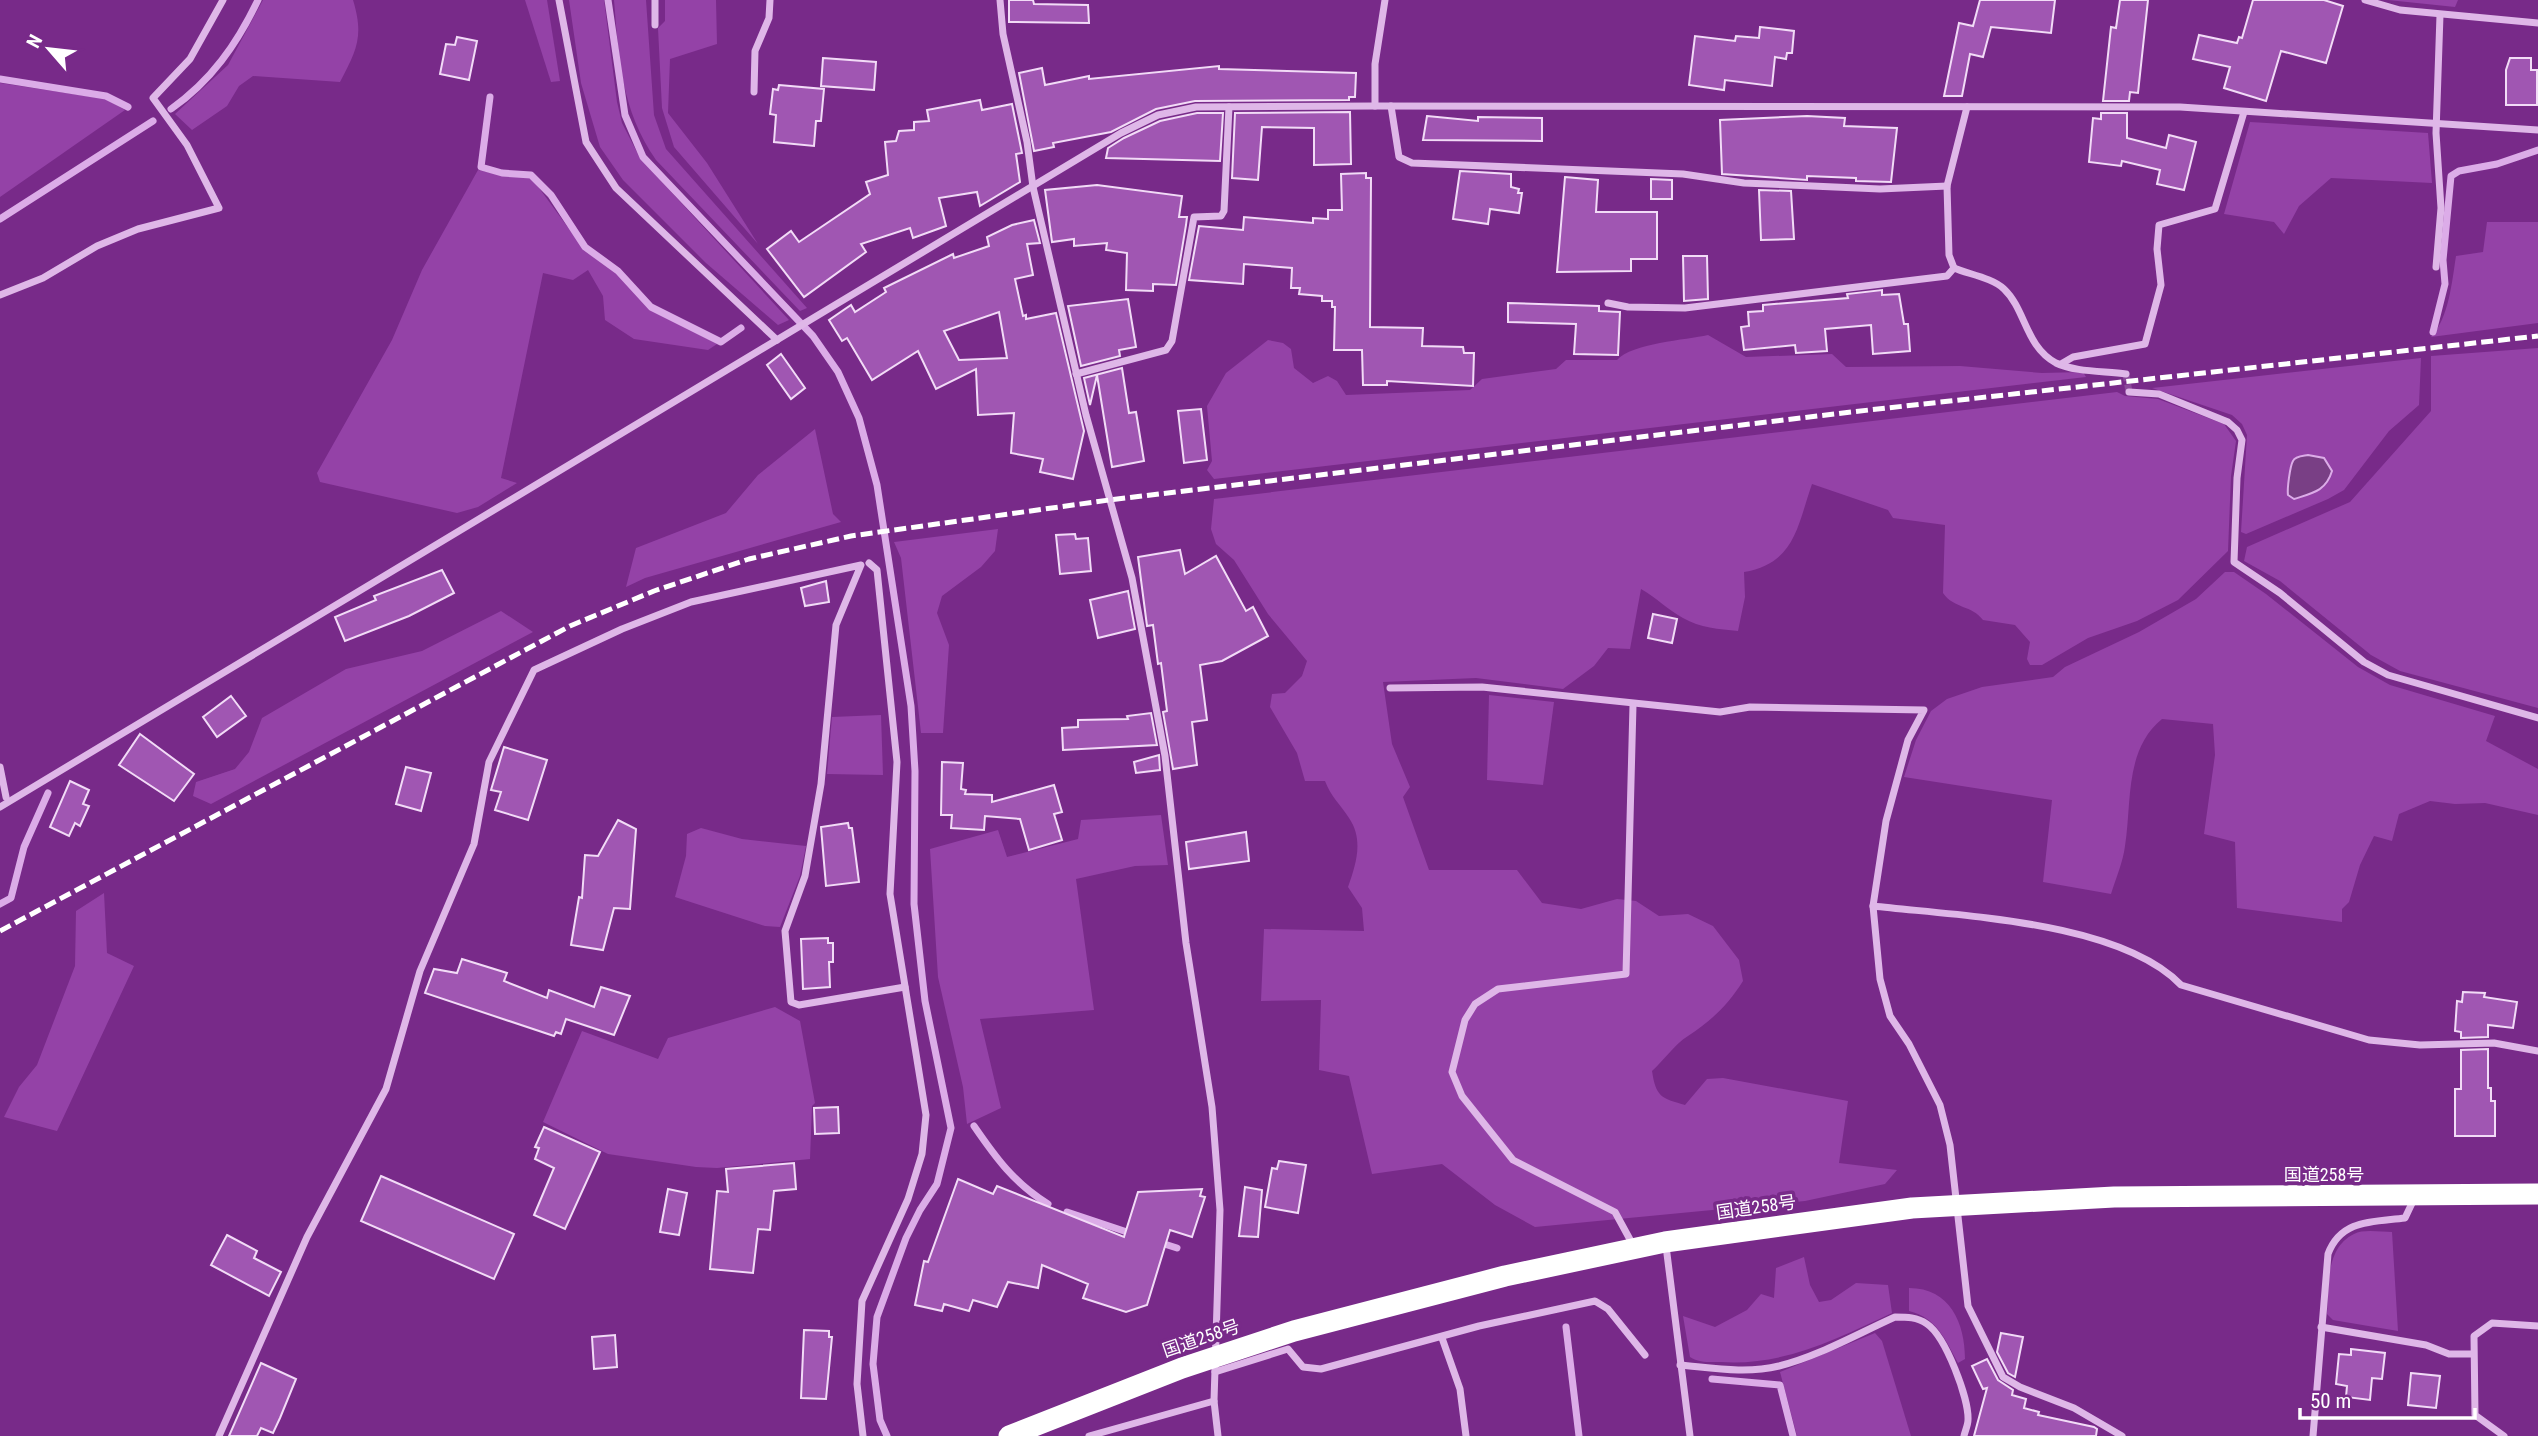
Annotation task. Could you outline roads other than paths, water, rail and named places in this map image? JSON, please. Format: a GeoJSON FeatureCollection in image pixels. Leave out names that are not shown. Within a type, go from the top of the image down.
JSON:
{"type":"FeatureCollection","features":[{"type":"Feature","properties":{"kind":"highway","name":"国道258号"},"geometry":{"type":"LineString","coordinates":[[1009,1436],[1182,1368],[1294,1331],[1505,1276],[1665,1242],[1912,1208],[2114,1197],[2538,1194]]}},
{"type":"Feature","properties":{"kind":"street"},"geometry":{"type":"LineString","coordinates":[[0,295],[43,278],[97,246],[138,229],[219,208],[187,145],[153,98],[190,59],[223,0]]}},
{"type":"Feature","properties":{"kind":"street"},"geometry":{"type":"LineString","coordinates":[[559,0],[586,142],[615,188],[777,340]]}},
{"type":"Feature","properties":{"kind":"street"},"geometry":{"type":"LineString","coordinates":[[655,0],[655,25]]}},
{"type":"Feature","properties":{"kind":"street"},"geometry":{"type":"LineString","coordinates":[[754,92],[755,51],[769,18],[770,0]]}},
{"type":"Feature","properties":{"kind":"street"},"geometry":{"type":"LineString","coordinates":[[1000,0],[1003,34],[1027,142],[1033,187],[1076,374],[1132,578],[1165,756],[1186,943],[1212,1107],[1220,1210],[1214,1401],[1218,1436]]}},
{"type":"Feature","properties":{"kind":"street"},"geometry":{"type":"LineString","coordinates":[[1375,106],[1375,64],[1385,0]]}},
{"type":"Feature","properties":{"kind":"street"},"geometry":{"type":"LineString","coordinates":[[2365,0],[2400,10],[2538,23]]}},
{"type":"Feature","properties":{"kind":"street"},"geometry":{"type":"LineString","coordinates":[[2436,267],[2441,208],[2437,124],[2440,15]]}},
{"type":"Feature","properties":{"kind":"street"},"geometry":{"type":"LineString","coordinates":[[1391,106],[1399,157],[1412,163],[1683,174],[1744,183],[1880,189],[1947,186]]}},
{"type":"Feature","properties":{"kind":"street"},"geometry":{"type":"LineString","coordinates":[[0,807],[6,797],[788,334],[1121,133],[1158,115],[1196,107],[2180,107],[2538,130]]}},
{"type":"Feature","properties":{"kind":"street"},"geometry":{"type":"LineString","coordinates":[[1076,374],[1166,350],[1172,341],[1194,218],[1221,216],[1224,211],[1229,107]]}},
{"type":"Feature","properties":{"kind":"street"},"geometry":{"type":"LineString","coordinates":[[1966,107],[1947,186],[1949,255],[1954,268],[2002,286],[2011,297],[2025,330],[2048,357],[2061,365],[2126,374]]}},
{"type":"Feature","properties":{"kind":"street"},"geometry":{"type":"LineString","coordinates":[[2061,365],[2073,356],[2145,344],[2161,285],[2157,248],[2159,225],[2216,209],[2244,112]]}},
{"type":"Feature","properties":{"kind":"street"},"geometry":{"type":"LineString","coordinates":[[1608,303],[1628,307],[1685,308],[1947,276],[1954,268]]}},
{"type":"Feature","properties":{"kind":"street"},"geometry":{"type":"LineString","coordinates":[[2129,392],[2160,394],[2228,422],[2237,430],[2242,440],[2237,478],[2234,562],[2280,593],[2364,662],[2388,675],[2538,718]]}},
{"type":"Feature","properties":{"kind":"street"},"geometry":{"type":"LineString","coordinates":[[862,1436],[857,1384],[862,1301],[908,1199],[925,1136],[923,1092],[890,881],[897,807],[897,762],[877,570],[869,564]]}},
{"type":"Feature","properties":{"kind":"street"},"geometry":{"type":"LineString","coordinates":[[219,1436],[307,1237],[386,1090],[420,971],[474,844],[489,762],[534,670],[621,629],[691,602],[861,565],[836,625],[821,784],[806,876],[785,931],[791,1002],[799,1005],[905,987]]}},
{"type":"Feature","properties":{"kind":"street"},"geometry":{"type":"LineString","coordinates":[[1391,688],[1482,687],[1633,705],[1720,712],[1750,707],[1924,710],[1908,740],[1886,821],[1873,906],[1880,979],[1889,1016],[1909,1044],[1940,1105],[1950,1145],[1968,1306],[2003,1377],[2020,1387],[2074,1408],[2122,1436]]}},
{"type":"Feature","properties":{"kind":"street"},"geometry":{"type":"LineString","coordinates":[[1633,705],[1626,974],[1498,989],[1475,1004],[1465,1020],[1452,1072],[1462,1096],[1513,1160],[1615,1212],[1635,1249]]}},
{"type":"Feature","properties":{"kind":"street"},"geometry":{"type":"LineString","coordinates":[[0,767],[6,797]]}},
{"type":"Feature","properties":{"kind":"street"},"geometry":{"type":"LineString","coordinates":[[1873,906],[2003,920],[2105,941],[2166,970],[2181,985],[2369,1040],[2420,1045],[2494,1043],[2538,1051]]}},
{"type":"Feature","properties":{"kind":"street"},"geometry":{"type":"LineString","coordinates":[[2313,1436],[2328,1254],[2333,1240],[2354,1224],[2405,1218],[2415,1196]]}},
{"type":"Feature","properties":{"kind":"street"},"geometry":{"type":"LineString","coordinates":[[1665,1242],[1690,1436]]}},
{"type":"Feature","properties":{"kind":"street"},"geometry":{"type":"LineString","coordinates":[[1215,1372],[1288,1349],[1303,1367],[1321,1369],[1479,1326],[1595,1301],[1608,1309],[1645,1355]]}},
{"type":"Feature","properties":{"kind":"street"},"geometry":{"type":"LineString","coordinates":[[1681,1365],[1735,1370],[1779,1366],[1815,1354],[1895,1317],[1909,1317],[1919,1320],[1934,1331],[1957,1373],[1969,1417],[1964,1436]]}},
{"type":"Feature","properties":{"kind":"street"},"geometry":{"type":"LineString","coordinates":[[2504,1436],[2490,1429],[2475,1415],[2474,1336],[2492,1323],[2538,1326]]}},
{"type":"Feature","properties":{"kind":"street"},"geometry":{"type":"LineString","coordinates":[[2321,1327],[2426,1345],[2449,1354],[2473,1354]]}},
{"type":"Feature","properties":{"kind":"street"},"geometry":{"type":"LineString","coordinates":[[1442,1338],[1460,1389],[1466,1436]]}},
{"type":"Feature","properties":{"kind":"street"},"geometry":{"type":"LineString","coordinates":[[1089,1436],[1214,1401]]}},
{"type":"Feature","properties":{"kind":"waterway"},"geometry":{"type":"LineString","coordinates":[[171,109],[211,74],[241,32],[258,0]]}},
{"type":"Feature","properties":{"kind":"waterway"},"geometry":{"type":"LineString","coordinates":[[608,0],[625,115],[643,157],[813,336],[838,372],[859,418],[877,485],[911,706],[915,771],[914,904],[925,1001],[951,1128],[937,1184],[906,1238],[877,1317],[873,1364],[880,1420],[887,1436]]}},
{"type":"Feature","properties":{"kind":"waterway"},"geometry":{"type":"LineString","coordinates":[[0,79],[106,96],[128,107]]}},
{"type":"Feature","properties":{"kind":"waterway"},"geometry":{"type":"LineString","coordinates":[[490,97],[481,167],[502,173],[531,175],[551,195],[585,247],[618,271],[651,307],[721,342],[741,328]]}},
{"type":"Feature","properties":{"kind":"waterway"},"geometry":{"type":"LineString","coordinates":[[0,219],[153,121]]}},
{"type":"Feature","properties":{"kind":"waterway"},"geometry":{"type":"LineString","coordinates":[[2433,332],[2445,284],[2443,260],[2451,176],[2459,171],[2497,164],[2538,150]]}},
{"type":"Feature","properties":{"kind":"waterway"},"geometry":{"type":"LineString","coordinates":[[0,904],[11,898],[24,847],[48,793]]}},
{"type":"Feature","properties":{"kind":"waterway"},"geometry":{"type":"LineString","coordinates":[[974,1126],[1006,1169],[1048,1204]]}},
{"type":"Feature","properties":{"kind":"waterway"},"geometry":{"type":"LineString","coordinates":[[1067,1212],[1133,1234]]}},
{"type":"Feature","properties":{"kind":"waterway"},"geometry":{"type":"LineString","coordinates":[[1158,1242],[1177,1248]]}},
{"type":"Feature","properties":{"kind":"waterway"},"geometry":{"type":"LineString","coordinates":[[1566,1327],[1579,1436]]}},
{"type":"Feature","properties":{"kind":"waterway"},"geometry":{"type":"LineString","coordinates":[[1712,1379],[1780,1385],[1793,1436]]}},
{"type":"Feature","properties":{"kind":"tunnel"},"geometry":{"type":"LineString","coordinates":[[2126,374],[2129,392]]}},
{"type":"Feature","properties":{"kind":"railway"},"geometry":{"type":"LineString","coordinates":[[0,931],[570,626],[654,591],[749,559],[851,536],[1109,500],[1851,412],[2538,336]]}}]}
